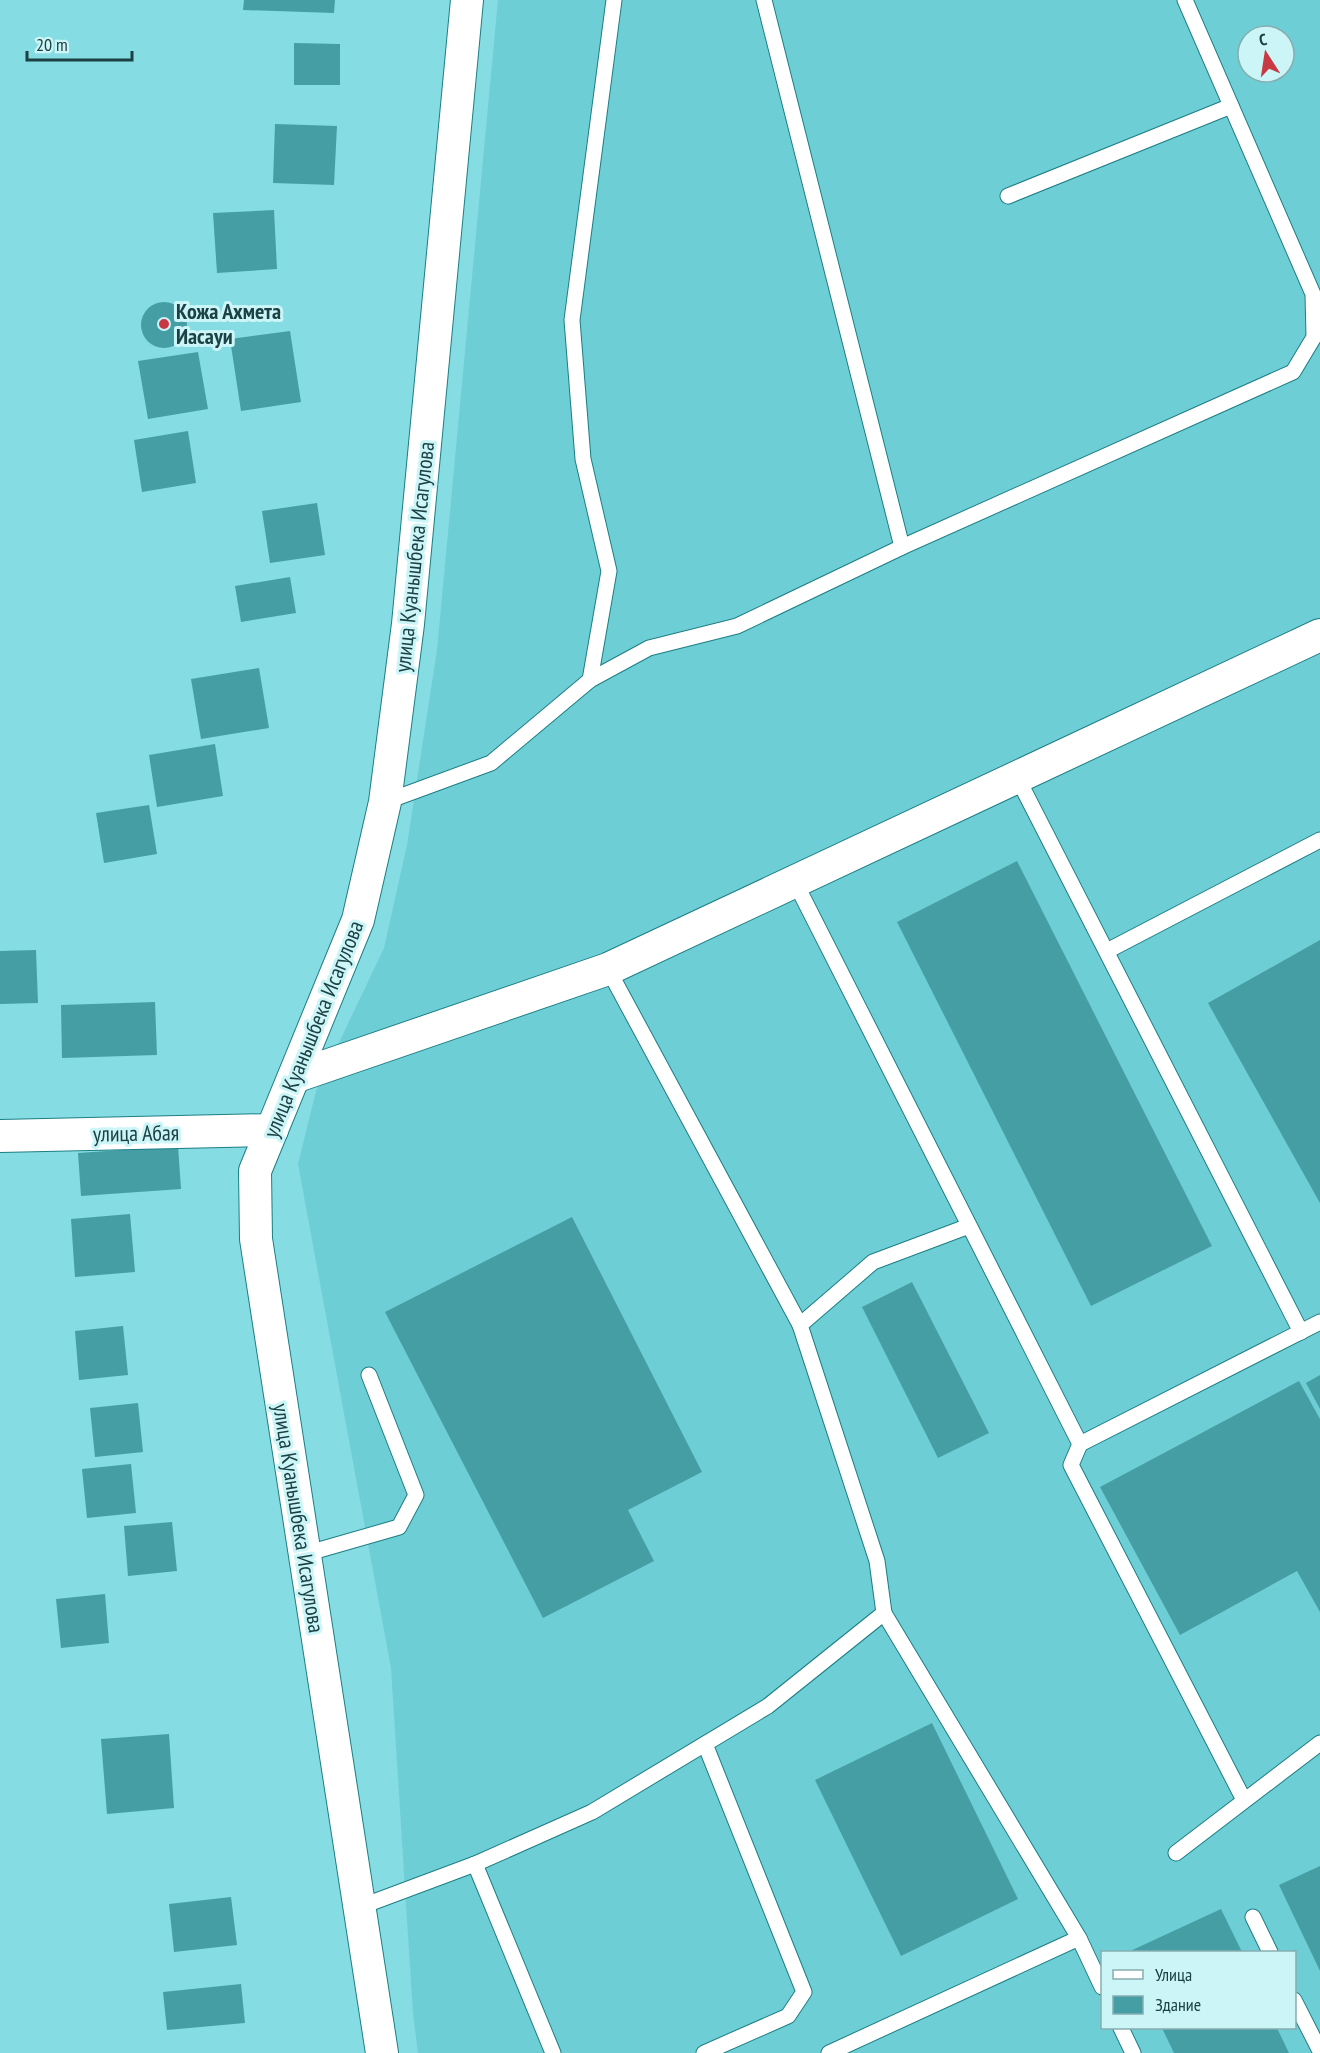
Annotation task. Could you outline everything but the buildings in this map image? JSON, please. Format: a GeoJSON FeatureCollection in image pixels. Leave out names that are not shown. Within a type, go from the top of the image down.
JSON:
{"type":"FeatureCollection","features":[{"type":"Feature","properties":{"kind":"street","name":"улица Куанышбека Исагулова"},"geometry":{"type":"LineString","coordinates":[[382,2053],[256,1239],[255,1171],[358,920],[385,802],[408,624],[467,0]]}},
{"type":"Feature","properties":{"kind":"street"},"geometry":{"type":"LineString","coordinates":[[294,1077],[608,969],[1320,635]]}},
{"type":"Feature","properties":{"kind":"street","name":"улица Абая"},"geometry":{"type":"LineString","coordinates":[[0,1136],[272,1130]]}},
{"type":"Feature","properties":{"kind":"lane"},"geometry":{"type":"LineString","coordinates":[[590,680],[609,571],[583,459],[572,320],[614,0]]}},
{"type":"Feature","properties":{"kind":"lane"},"geometry":{"type":"LineString","coordinates":[[764,0],[902,547]]}},
{"type":"Feature","properties":{"kind":"lane"},"geometry":{"type":"LineString","coordinates":[[385,802],[491,763],[590,680],[649,648],[737,626],[902,547],[1293,372],[1314,337],[1313,294],[1185,0]]}},
{"type":"Feature","properties":{"kind":"lane"},"geometry":{"type":"LineString","coordinates":[[1008,196],[1231,106]]}},
{"type":"Feature","properties":{"kind":"lane"},"geometry":{"type":"LineString","coordinates":[[1017,777],[1300,1332]]}},
{"type":"Feature","properties":{"kind":"lane"},"geometry":{"type":"LineString","coordinates":[[1107,951],[1320,840]]}},
{"type":"Feature","properties":{"kind":"lane"},"geometry":{"type":"LineString","coordinates":[[795,882],[1080,1444]]}},
{"type":"Feature","properties":{"kind":"lane"},"geometry":{"type":"LineString","coordinates":[[608,969],[801,1325],[877,1561],[884,1613],[1079,1938],[1101,1985]]}},
{"type":"Feature","properties":{"kind":"lane"},"geometry":{"type":"LineString","coordinates":[[801,1325],[873,1262],[969,1226]]}},
{"type":"Feature","properties":{"kind":"lane"},"geometry":{"type":"LineString","coordinates":[[1244,1800],[1071,1465],[1080,1444],[1320,1322]]}},
{"type":"Feature","properties":{"kind":"lane"},"geometry":{"type":"LineString","coordinates":[[304,1554],[399,1527],[416,1495],[369,1374]]}},
{"type":"Feature","properties":{"kind":"lane"},"geometry":{"type":"LineString","coordinates":[[360,1907],[475,1864],[592,1812],[768,1706],[884,1613]]}},
{"type":"Feature","properties":{"kind":"lane"},"geometry":{"type":"LineString","coordinates":[[1176,1853],[1320,1743]]}},
{"type":"Feature","properties":{"kind":"lane"},"geometry":{"type":"LineString","coordinates":[[704,2053],[788,2016],[804,1992],[705,1744]]}},
{"type":"Feature","properties":{"kind":"lane"},"geometry":{"type":"LineString","coordinates":[[475,1864],[554,2053]]}},
{"type":"Feature","properties":{"kind":"lane"},"geometry":{"type":"LineString","coordinates":[[1253,1917],[1269,1951]]}},
{"type":"Feature","properties":{"kind":"lane"},"geometry":{"type":"LineString","coordinates":[[829,2053],[1079,1938]]}},
{"type":"Feature","properties":{"kind":"lane"},"geometry":{"type":"LineString","coordinates":[[1296,2004],[1320,2051]]}},
{"type":"Feature","properties":{"kind":"lane"},"geometry":{"type":"LineString","coordinates":[[1121,2029],[1133,2053]]}},
{"type":"Feature","properties":{"kind":"shaded area"},"geometry":{"type":"Polygon","coordinates":[[[498,0],[1320,0],[1320,2053],[418,2053],[413,2014],[391,1668],[298,1164],[316,1091],[384,948],[407,845],[437,650],[498,0]]]}},
{"type":"Feature","properties":{"kind":"place","name":"Кожа Ахмета Иасауи"},"geometry":{"type":"Point","coordinates":[164,324]}}]}
